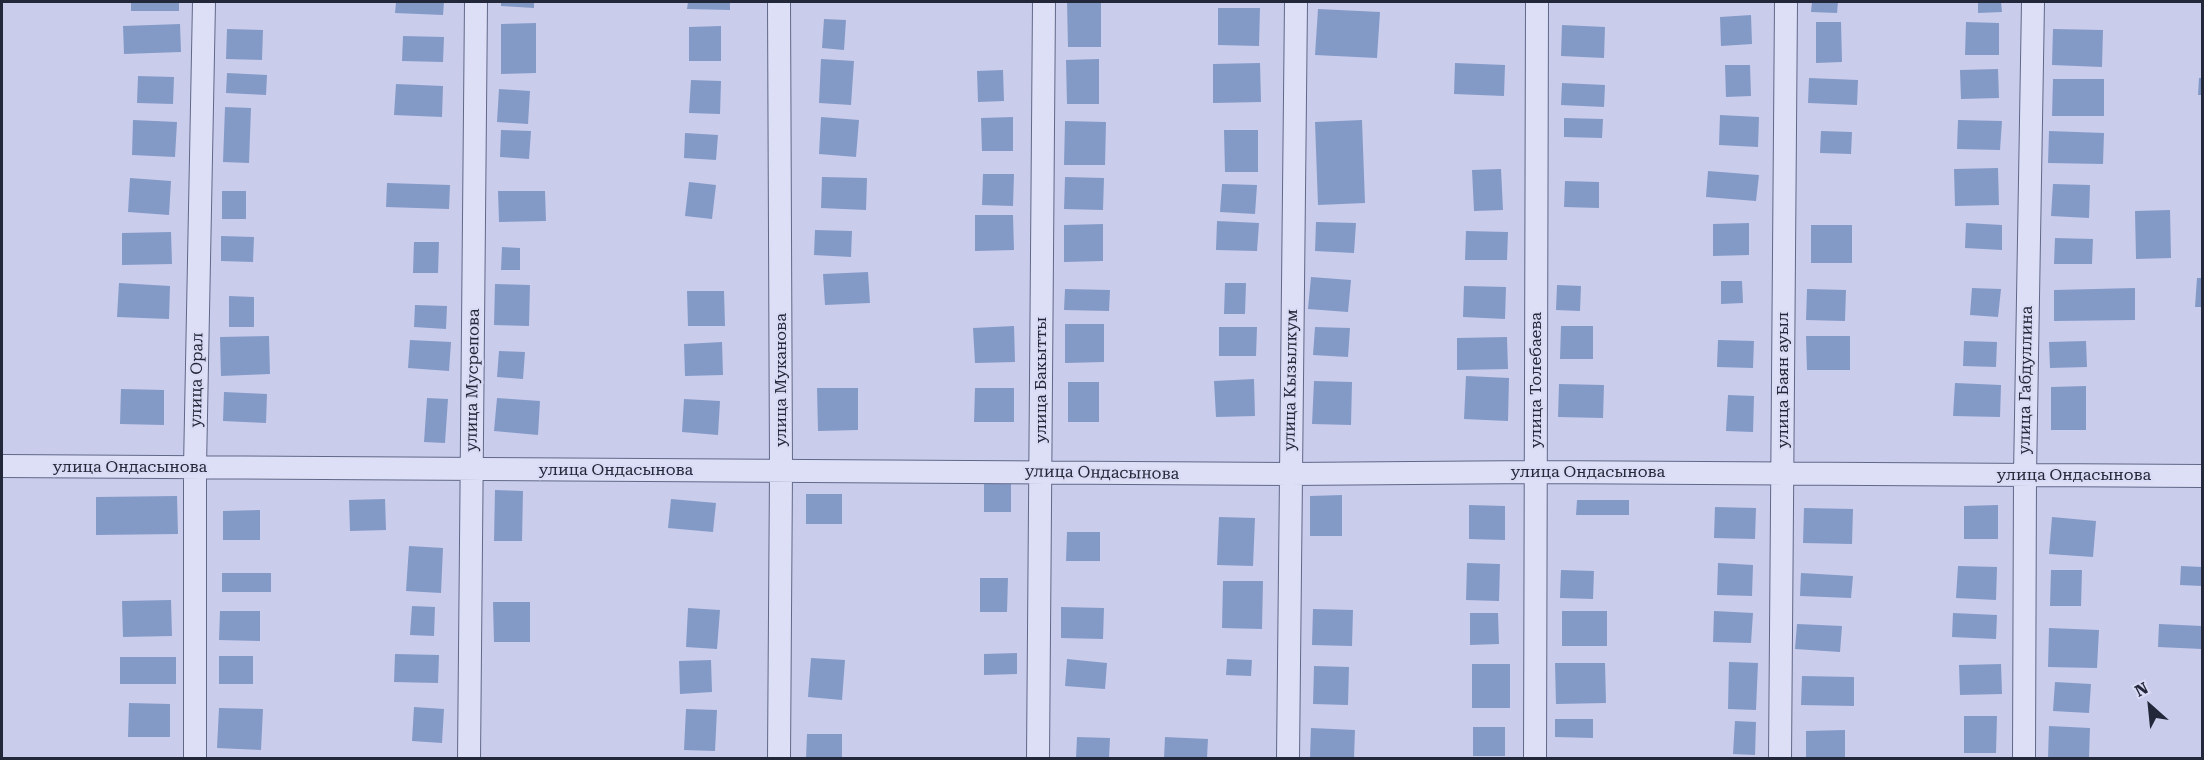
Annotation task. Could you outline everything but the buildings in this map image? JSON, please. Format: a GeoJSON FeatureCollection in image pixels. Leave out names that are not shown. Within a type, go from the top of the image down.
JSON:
{"type":"FeatureCollection","features":[{"type":"Feature","properties":{"kind":"street","name":"улица Орал"},"geometry":{"type":"LineString","coordinates":[[195,759],[195,467],[204,2]]}},
{"type":"Feature","properties":{"kind":"street","name":"улица Мусрепова"},"geometry":{"type":"LineString","coordinates":[[469,759],[476,2]]}},
{"type":"Feature","properties":{"kind":"street","name":"улица Муканова"},"geometry":{"type":"LineString","coordinates":[[779,2],[781,470],[779,759]]}},
{"type":"Feature","properties":{"kind":"street","name":"улица Бакытты"},"geometry":{"type":"LineString","coordinates":[[1038,759],[1044,2]]}},
{"type":"Feature","properties":{"kind":"street","name":"улица Кызылкум"},"geometry":{"type":"LineString","coordinates":[[1288,759],[1296,2]]}},
{"type":"Feature","properties":{"kind":"street","name":"улица Толебаева"},"geometry":{"type":"LineString","coordinates":[[1535,759],[1537,2]]}},
{"type":"Feature","properties":{"kind":"street","name":"улица Баян ауыл"},"geometry":{"type":"LineString","coordinates":[[1780,759],[1786,2]]}},
{"type":"Feature","properties":{"kind":"street","name":"улица Габдуллина"},"geometry":{"type":"LineString","coordinates":[[2024,759],[2025,475],[2032,2]]}},
{"type":"Feature","properties":{"kind":"street","name":"улица Ондасынова"},"geometry":{"type":"LineString","coordinates":[[2,466],[1290,474],[1536,472],[2202,476]]}}]}
